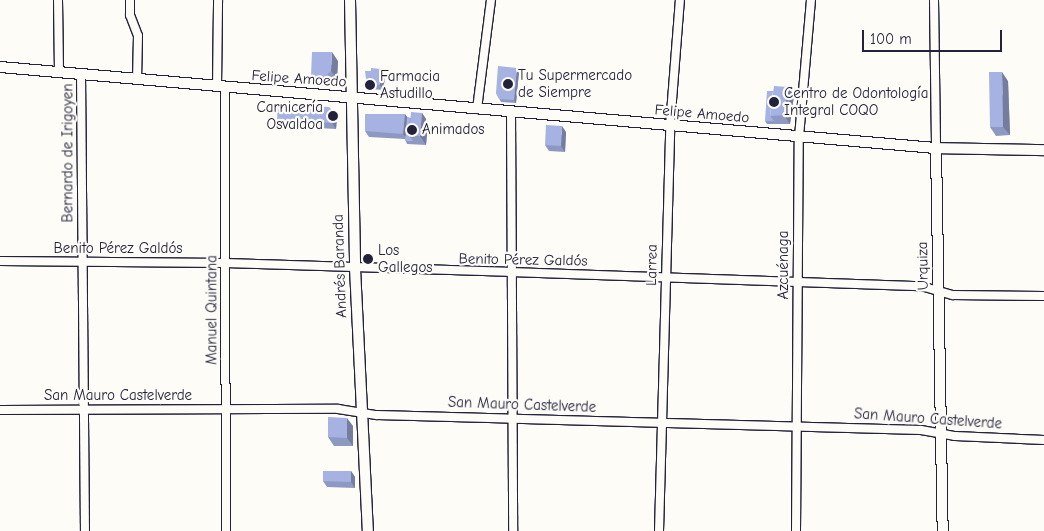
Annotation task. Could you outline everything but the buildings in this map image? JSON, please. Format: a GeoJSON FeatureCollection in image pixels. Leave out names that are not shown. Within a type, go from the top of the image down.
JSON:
{"type":"FeatureCollection","features":[{"type":"Feature","properties":{"kind":"main road","name":"Andrés Baranda"},"geometry":{"type":"LineString","coordinates":[[350,0],[350,98],[355,268],[368,531]]}},
{"type":"Feature","properties":{"kind":"main road","name":"Felipe Amoedo"},"geometry":{"type":"LineString","coordinates":[[0,68],[936,148],[1044,150]]}},
{"type":"Feature","properties":{"kind":"main road","name":"Urquiza"},"geometry":{"type":"LineString","coordinates":[[936,148],[944,531]]}},
{"type":"Feature","properties":{"kind":"street","name":"Bernardo de Irigoyen"},"geometry":{"type":"LineString","coordinates":[[58,0],[59,72]]}},
{"type":"Feature","properties":{"kind":"street"},"geometry":{"type":"LineString","coordinates":[[130,0],[130,15],[138,36],[137,80]]}},
{"type":"Feature","properties":{"kind":"street","name":"Manuel Quintana"},"geometry":{"type":"LineString","coordinates":[[218,0],[225,263],[226,531]]}},
{"type":"Feature","properties":{"kind":"street"},"geometry":{"type":"LineString","coordinates":[[477,109],[491,0]]}},
{"type":"Feature","properties":{"kind":"street","name":"Larrea"},"geometry":{"type":"LineString","coordinates":[[659,531],[670,126],[680,0]]}},
{"type":"Feature","properties":{"kind":"street","name":"Azcuénaga"},"geometry":{"type":"LineString","coordinates":[[796,531],[798,137],[810,0]]}},
{"type":"Feature","properties":{"kind":"street","name":"Urquiza"},"geometry":{"type":"LineString","coordinates":[[934,0],[936,148]]}},
{"type":"Feature","properties":{"kind":"street","name":"Bernardo de Irigoyen"},"geometry":{"type":"LineString","coordinates":[[81,74],[85,531]]}},
{"type":"Feature","properties":{"kind":"street"},"geometry":{"type":"LineString","coordinates":[[511,113],[510,272],[513,531]]}},
{"type":"Feature","properties":{"kind":"street","name":"Benito Pérez Galdós"},"geometry":{"type":"LineString","coordinates":[[0,261],[225,263],[510,272],[921,286],[953,295],[1044,296]]}},
{"type":"Feature","properties":{"kind":"street","name":"San Mauro Castelverde"},"geometry":{"type":"LineString","coordinates":[[0,410],[226,409],[362,412],[921,430],[1044,440]]}},
{"type":"Feature","properties":{"kind":"place","name":"Tu Supermercado de Siempre"},"geometry":{"type":"Point","coordinates":[508,84]}},
{"type":"Feature","properties":{"kind":"place","name":"Farmacia Astudillo"},"geometry":{"type":"Point","coordinates":[370,85]}},
{"type":"Feature","properties":{"kind":"place","name":"Centro de Odontología Integral COQO"},"geometry":{"type":"Point","coordinates":[774,102]}},
{"type":"Feature","properties":{"kind":"place","name":"Carnicería Osvaldoa"},"geometry":{"type":"Point","coordinates":[333,116]}},
{"type":"Feature","properties":{"kind":"place","name":"Animados"},"geometry":{"type":"Point","coordinates":[412,130]}},
{"type":"Feature","properties":{"kind":"place","name":"Los Gallegos"},"geometry":{"type":"Point","coordinates":[368,259]}}]}
